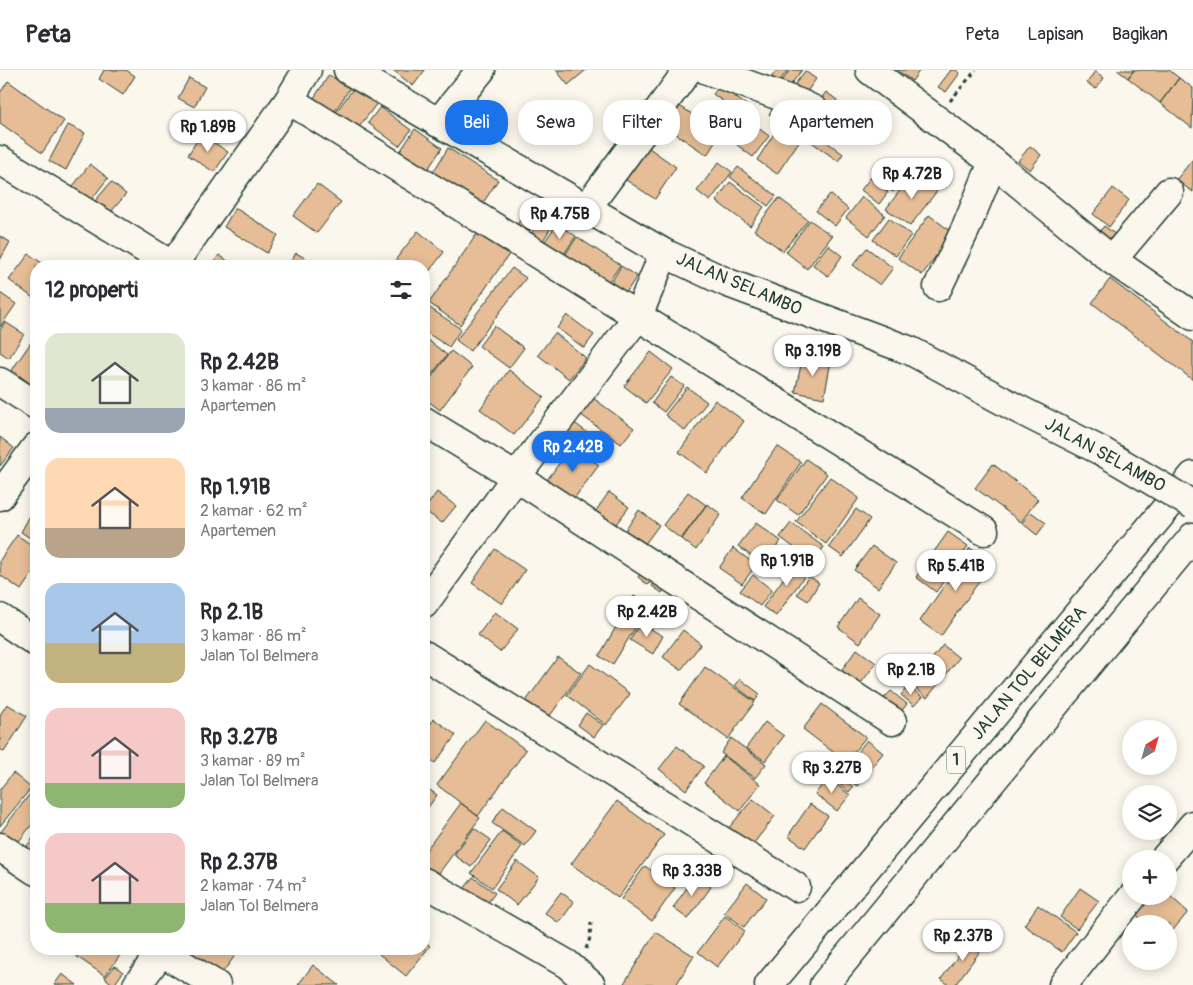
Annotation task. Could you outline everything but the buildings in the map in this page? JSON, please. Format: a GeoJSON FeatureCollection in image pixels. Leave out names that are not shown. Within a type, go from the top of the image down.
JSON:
{"type":"FeatureCollection","features":[{"type":"Feature","properties":{"kind":"main road"},"geometry":{"type":"LineString","coordinates":[[177,260],[307,70]]}},
{"type":"Feature","properties":{"kind":"main road","name":"JALAN SELAMBO"},"geometry":{"type":"LineString","coordinates":[[348,70],[664,253],[728,283],[911,351],[1016,408],[1104,452],[1193,505]]}},
{"type":"Feature","properties":{"kind":"main road"},"geometry":{"type":"LineString","coordinates":[[438,123],[481,70]]}},
{"type":"Feature","properties":{"kind":"main road"},"geometry":{"type":"LineString","coordinates":[[586,209],[688,70]]}},
{"type":"Feature","properties":{"kind":"main road"},"geometry":{"type":"LineString","coordinates":[[707,70],[791,100]]}},
{"type":"Feature","properties":{"kind":"main road"},"geometry":{"type":"LineString","coordinates":[[870,70],[993,162],[1112,260],[1193,316]]}},
{"type":"Feature","properties":{"kind":"main road"},"geometry":{"type":"LineString","coordinates":[[288,100],[984,531]]}},
{"type":"Feature","properties":{"kind":"main road"},"geometry":{"type":"LineString","coordinates":[[0,160],[163,260]]}},
{"type":"Feature","properties":{"kind":"main road"},"geometry":{"type":"LineString","coordinates":[[938,286],[966,228],[993,162]]}},
{"type":"Feature","properties":{"kind":"main road"},"geometry":{"type":"LineString","coordinates":[[1112,260],[1169,192]]}},
{"type":"Feature","properties":{"kind":"main road"},"geometry":{"type":"LineString","coordinates":[[430,596],[516,477],[638,316],[664,253]]}},
{"type":"Feature","properties":{"kind":"main road"},"geometry":{"type":"LineString","coordinates":[[0,382],[30,401]]}},
{"type":"Feature","properties":{"kind":"main road"},"geometry":{"type":"LineString","coordinates":[[430,425],[516,477],[892,721]]}},
{"type":"Feature","properties":{"kind":"main road"},"geometry":{"type":"LineString","coordinates":[[0,496],[30,455]]}},
{"type":"Feature","properties":{"kind":"main road","name":"JALAN TOL BELMERA"},"geometry":{"type":"LineString","coordinates":[[769,985],[1193,476]]}},
{"type":"Feature","properties":{"kind":"main road","name":"1"},"geometry":{"type":"LineString","coordinates":[[824,985],[1193,536]]}},
{"type":"Feature","properties":{"kind":"main road"},"geometry":{"type":"LineString","coordinates":[[0,618],[30,638]]}},
{"type":"Feature","properties":{"kind":"main road"},"geometry":{"type":"LineString","coordinates":[[430,659],[796,887]]}},
{"type":"Feature","properties":{"kind":"main road"},"geometry":{"type":"LineString","coordinates":[[1172,850],[1193,825]]}},
{"type":"Feature","properties":{"kind":"main road"},"geometry":{"type":"LineString","coordinates":[[0,847],[30,867]]}},
{"type":"Feature","properties":{"kind":"main road"},"geometry":{"type":"LineString","coordinates":[[430,885],[567,964],[591,985]]}},
{"type":"Feature","properties":{"kind":"main road"},"geometry":{"type":"LineString","coordinates":[[1063,985],[1126,905]]}},
{"type":"Feature","properties":{"kind":"main road"},"geometry":{"type":"LineString","coordinates":[[137,985],[157,955]]}},
{"type":"Feature","properties":{"kind":"main road"},"geometry":{"type":"LineString","coordinates":[[168,955],[216,985]]}},
{"type":"Feature","properties":{"kind":"path"},"geometry":{"type":"LineString","coordinates":[[923,110],[949,102],[976,70]]}}]}
